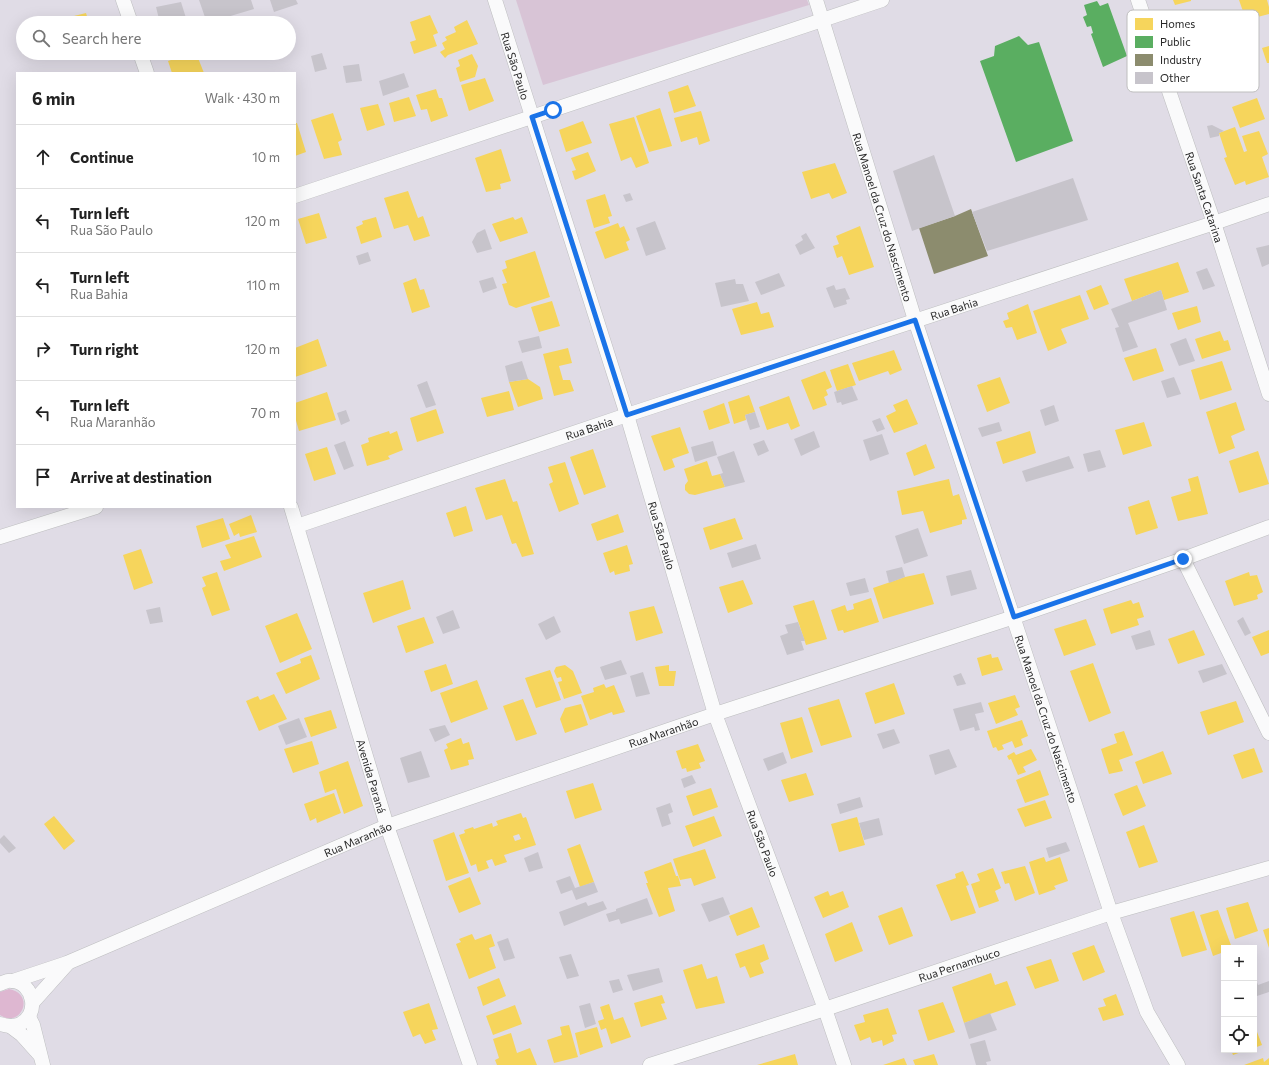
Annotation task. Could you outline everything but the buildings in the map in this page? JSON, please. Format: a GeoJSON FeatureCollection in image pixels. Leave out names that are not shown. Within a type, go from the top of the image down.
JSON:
{"type":"FeatureCollection","features":[{"type":"Feature","properties":{"kind":"street"},"geometry":{"type":"LineString","coordinates":[[123,0],[129,16]]}},
{"type":"Feature","properties":{"kind":"street","name":"Rua São Paulo"},"geometry":{"type":"LineString","coordinates":[[495,0],[627,415],[715,714],[825,1009],[844,1065]]}},
{"type":"Feature","properties":{"kind":"street","name":"Rua Manoel da Cruz do Nascimento"},"geometry":{"type":"LineString","coordinates":[[816,0],[915,320],[1111,913],[1147,1012],[1178,1065]]}},
{"type":"Feature","properties":{"kind":"street"},"geometry":{"type":"LineString","coordinates":[[296,196],[882,0]]}},
{"type":"Feature","properties":{"kind":"street","name":"Rua Santa Catarina"},"geometry":{"type":"LineString","coordinates":[[1138,0],[1141,10]]}},
{"type":"Feature","properties":{"kind":"street"},"geometry":{"type":"LineString","coordinates":[[142,60],[147,72]]}},
{"type":"Feature","properties":{"kind":"street","name":"Rua Santa Catarina"},"geometry":{"type":"LineString","coordinates":[[1169,92],[1214,223],[1269,394]]}},
{"type":"Feature","properties":{"kind":"street","name":"Rua Bahia"},"geometry":{"type":"LineString","coordinates":[[297,526],[627,415],[1269,204]]}},
{"type":"Feature","properties":{"kind":"street"},"geometry":{"type":"LineString","coordinates":[[0,537],[93,508]]}},
{"type":"Feature","properties":{"kind":"street","name":"Avenida Paraná"},"geometry":{"type":"LineString","coordinates":[[291,508],[387,826],[470,1065]]}},
{"type":"Feature","properties":{"kind":"street","name":"Rua Maranhão"},"geometry":{"type":"LineString","coordinates":[[6,982],[67,963],[387,826],[715,714],[1014,617],[1183,559],[1269,527]]}},
{"type":"Feature","properties":{"kind":"street"},"geometry":{"type":"LineString","coordinates":[[1183,559],[1269,734]]}},
{"type":"Feature","properties":{"kind":"street","name":"Rua Pernambuco"},"geometry":{"type":"LineString","coordinates":[[650,1065],[825,1009],[1111,913],[1269,868]]}},
{"type":"Feature","properties":{"kind":"street","name":"Rua Maranhão"},"geometry":{"type":"LineString","coordinates":[[33,1002],[67,963]]}},
{"type":"Feature","properties":{"kind":"street"},"geometry":{"type":"LineString","coordinates":[[5,1025],[17,1025],[23,1022],[29,1017],[33,1002],[27,988],[20,983],[6,982]]}},
{"type":"Feature","properties":{"kind":"street"},"geometry":{"type":"LineString","coordinates":[[29,1017],[33,1025],[42,1060]]}},
{"type":"Feature","properties":{"kind":"street"},"geometry":{"type":"LineString","coordinates":[[5,1025],[22,1035],[42,1060]]}},
{"type":"Feature","properties":{"kind":"shaded area"},"geometry":{"type":"Polygon","coordinates":[[[516,0],[807,0],[809,5],[543,85],[516,0]]]}},
{"type":"Feature","properties":{"kind":"shaded area"},"geometry":{"type":"Polygon","coordinates":[[[9,989],[17,992],[22,997],[24,1003],[19,1014],[14,1018],[8,1018],[0,1015],[0,992],[9,989]]]}},
{"type":"Feature","properties":{"kind":"route"},"geometry":{"type":"LineString","coordinates":[[553,110],[532,117],[627,415],[915,320],[1014,617],[1183,559]]}}]}
